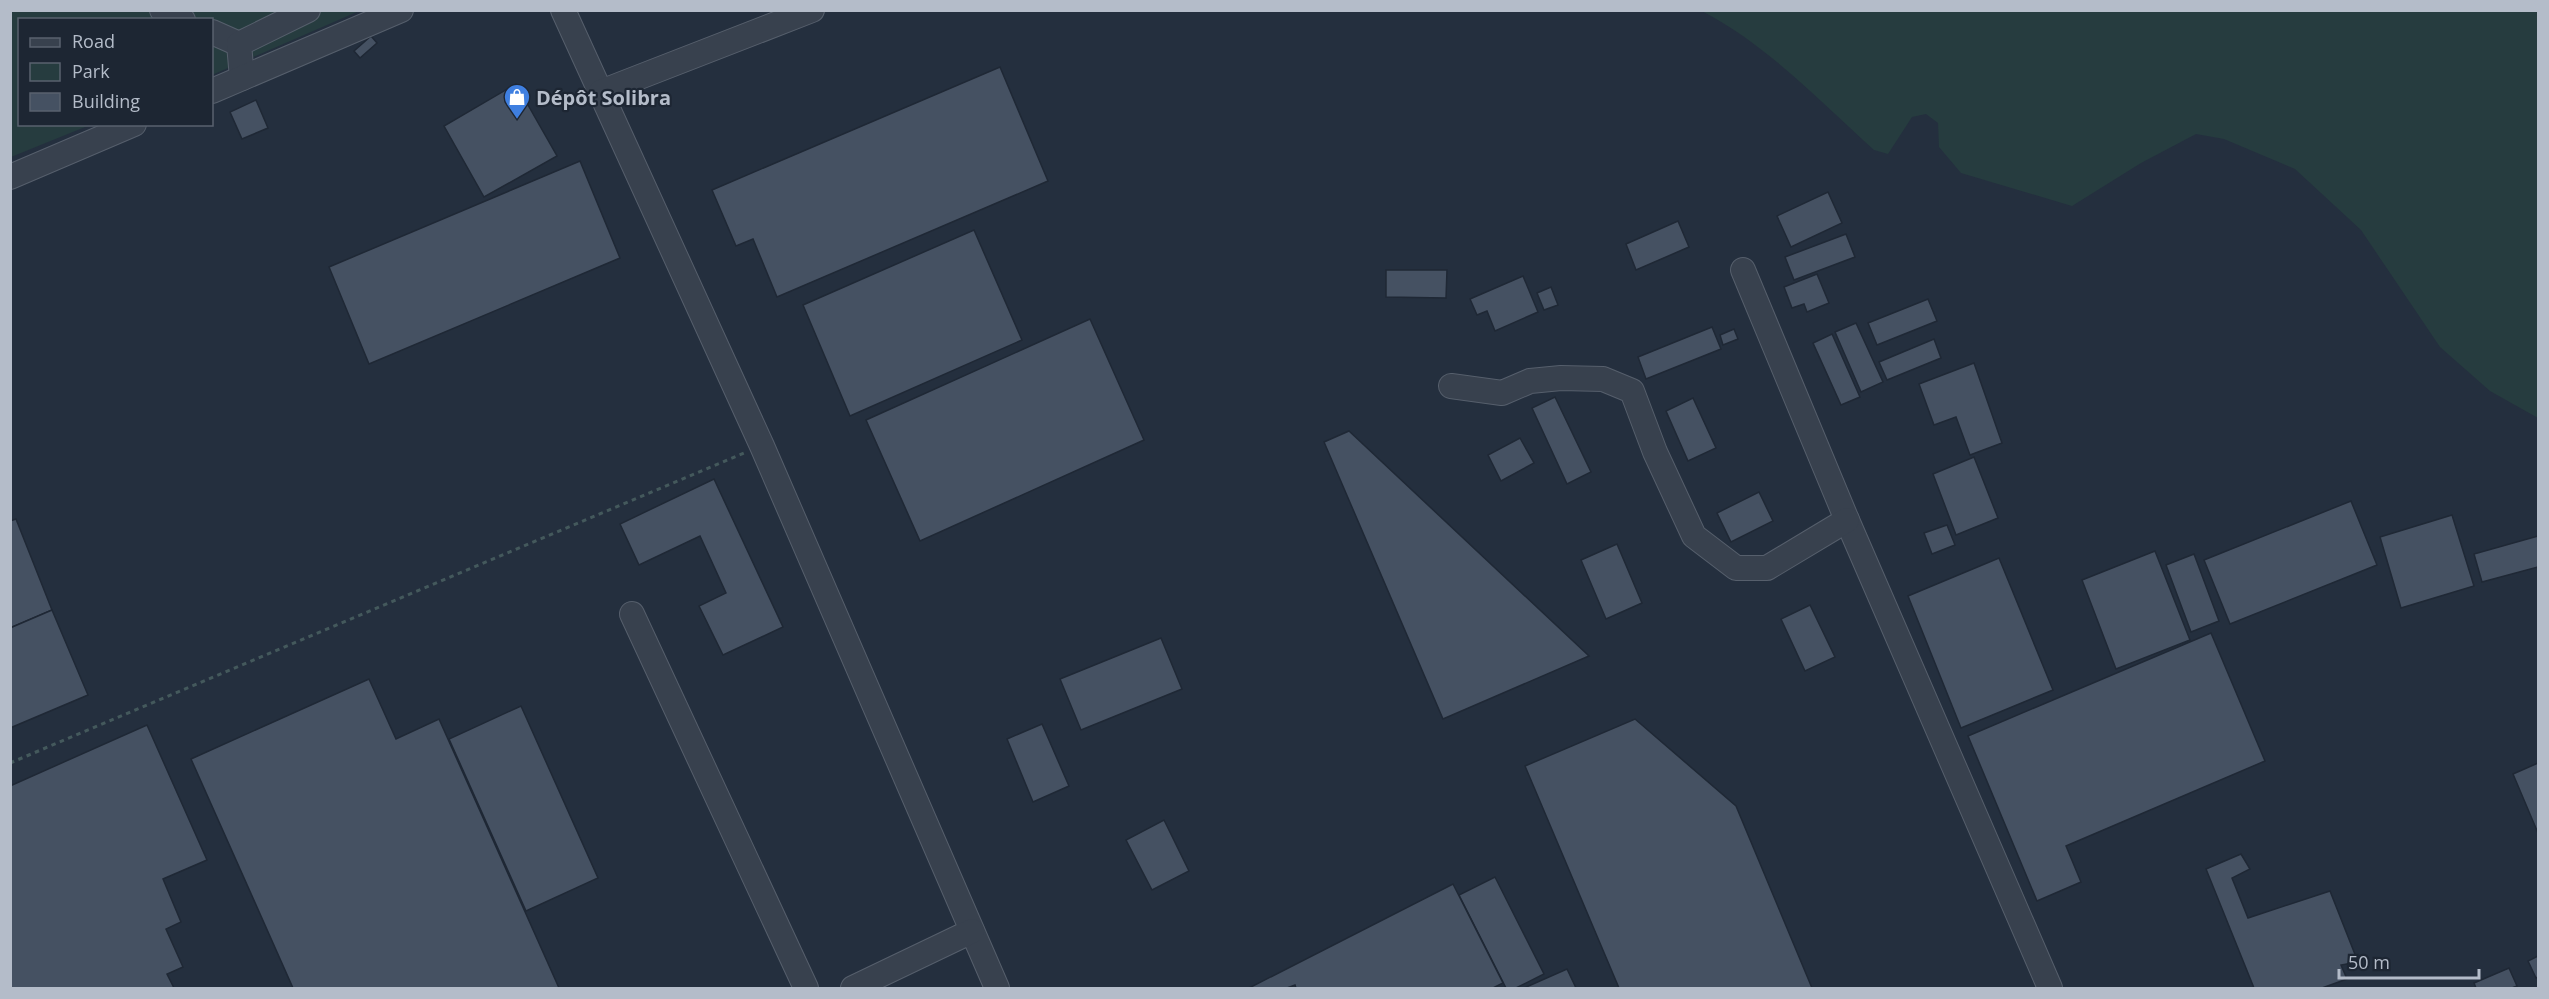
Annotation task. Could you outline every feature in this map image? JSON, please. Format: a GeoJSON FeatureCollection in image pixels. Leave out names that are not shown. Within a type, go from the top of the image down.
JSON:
{"type":"FeatureCollection","features":[{"type":"Feature","properties":{"kind":"street"},"geometry":{"type":"LineString","coordinates":[[162,10],[179,18]]}},
{"type":"Feature","properties":{"kind":"street"},"geometry":{"type":"LineString","coordinates":[[239,44],[308,10]]}},
{"type":"Feature","properties":{"kind":"street"},"geometry":{"type":"LineString","coordinates":[[213,91],[400,10]]}},
{"type":"Feature","properties":{"kind":"street"},"geometry":{"type":"LineString","coordinates":[[563,10],[762,446],[997,988]]}},
{"type":"Feature","properties":{"kind":"street"},"geometry":{"type":"LineString","coordinates":[[601,92],[812,10]]}},
{"type":"Feature","properties":{"kind":"street"},"geometry":{"type":"LineString","coordinates":[[213,32],[239,44]]}},
{"type":"Feature","properties":{"kind":"street"},"geometry":{"type":"LineString","coordinates":[[239,44],[242,78]]}},
{"type":"Feature","properties":{"kind":"street"},"geometry":{"type":"LineString","coordinates":[[10,177],[129,126]]}},
{"type":"Feature","properties":{"kind":"street"},"geometry":{"type":"LineString","coordinates":[[1743,270],[1847,520],[2050,988]]}},
{"type":"Feature","properties":{"kind":"street"},"geometry":{"type":"LineString","coordinates":[[1451,386],[1502,393],[1530,381],[1561,378],[1603,379],[1632,391],[1655,452],[1694,536],[1736,568],[1767,568],[1847,520]]}},
{"type":"Feature","properties":{"kind":"street"},"geometry":{"type":"LineString","coordinates":[[632,614],[806,988]]}},
{"type":"Feature","properties":{"kind":"street"},"geometry":{"type":"LineString","coordinates":[[853,988],[972,931]]}},
{"type":"Feature","properties":{"kind":"path"},"geometry":{"type":"LineString","coordinates":[[10,763],[762,446]]}},
{"type":"Feature","properties":{"kind":"green space"},"geometry":{"type":"Polygon","coordinates":[[[11,11],[359,11],[213,75],[213,18],[18,18],[18,126],[88,126],[11,157],[11,11]]]}},
{"type":"Feature","properties":{"kind":"green space"},"geometry":{"type":"Polygon","coordinates":[[[1702,11],[2538,11],[2538,418],[2490,391],[2440,347],[2361,230],[2295,169],[2224,139],[2196,134],[2141,163],[2072,206],[1961,173],[1939,147],[1938,123],[1926,114],[1912,117],[1888,154],[1874,150],[1771,57],[1749,40],[1702,11]]]}},
{"type":"Feature","properties":{"kind":"building"},"geometry":{"type":"Polygon","coordinates":[[[371,36],[377,43],[360,58],[354,51],[371,36]]]}},
{"type":"Feature","properties":{"kind":"building"},"geometry":{"type":"Polygon","coordinates":[[[1000,67],[1048,181],[777,297],[753,239],[736,246],[712,190],[1000,67]]]}},
{"type":"Feature","properties":{"kind":"building"},"geometry":{"type":"Polygon","coordinates":[[[516,84],[557,156],[484,197],[444,126],[516,84]]]}},
{"type":"Feature","properties":{"kind":"building"},"geometry":{"type":"Polygon","coordinates":[[[256,100],[268,128],[242,139],[230,112],[256,100]]]}},
{"type":"Feature","properties":{"kind":"building"},"geometry":{"type":"Polygon","coordinates":[[[580,161],[620,258],[369,364],[329,267],[580,161]]]}},
{"type":"Feature","properties":{"kind":"building"},"geometry":{"type":"Polygon","coordinates":[[[1828,192],[1842,223],[1791,247],[1777,216],[1828,192]]]}},
{"type":"Feature","properties":{"kind":"building"},"geometry":{"type":"Polygon","coordinates":[[[1678,221],[1689,247],[1636,270],[1626,244],[1678,221]]]}},
{"type":"Feature","properties":{"kind":"building"},"geometry":{"type":"Polygon","coordinates":[[[974,230],[1022,340],[850,416],[803,305],[974,230]]]}},
{"type":"Feature","properties":{"kind":"building"},"geometry":{"type":"Polygon","coordinates":[[[1846,234],[1855,257],[1794,280],[1785,257],[1846,234]]]}},
{"type":"Feature","properties":{"kind":"building"},"geometry":{"type":"Polygon","coordinates":[[[1386,270],[1447,270],[1446,298],[1386,297],[1386,270]]]}},
{"type":"Feature","properties":{"kind":"building"},"geometry":{"type":"Polygon","coordinates":[[[1817,274],[1829,303],[1807,312],[1804,304],[1792,308],[1784,287],[1817,274]]]}},
{"type":"Feature","properties":{"kind":"building"},"geometry":{"type":"Polygon","coordinates":[[[1523,276],[1538,312],[1495,331],[1487,311],[1477,315],[1470,299],[1523,276]]]}},
{"type":"Feature","properties":{"kind":"building"},"geometry":{"type":"Polygon","coordinates":[[[1551,287],[1558,305],[1544,310],[1537,293],[1551,287]]]}},
{"type":"Feature","properties":{"kind":"building"},"geometry":{"type":"Polygon","coordinates":[[[1928,299],[1937,321],[1877,345],[1868,323],[1928,299]]]}},
{"type":"Feature","properties":{"kind":"building"},"geometry":{"type":"Polygon","coordinates":[[[1090,319],[1144,440],[920,541],[866,420],[1090,319]]]}},
{"type":"Feature","properties":{"kind":"building"},"geometry":{"type":"Polygon","coordinates":[[[1856,323],[1883,382],[1861,392],[1835,332],[1856,323]]]}},
{"type":"Feature","properties":{"kind":"building"},"geometry":{"type":"Polygon","coordinates":[[[1712,327],[1721,349],[1646,379],[1638,357],[1712,327]]]}},
{"type":"Feature","properties":{"kind":"building"},"geometry":{"type":"Polygon","coordinates":[[[1734,329],[1738,339],[1723,345],[1720,335],[1734,329]]]}},
{"type":"Feature","properties":{"kind":"building"},"geometry":{"type":"Polygon","coordinates":[[[1832,334],[1860,397],[1841,405],[1813,343],[1832,334]]]}},
{"type":"Feature","properties":{"kind":"building"},"geometry":{"type":"Polygon","coordinates":[[[1934,339],[1941,358],[1887,380],[1879,362],[1934,339]]]}},
{"type":"Feature","properties":{"kind":"building"},"geometry":{"type":"Polygon","coordinates":[[[1974,363],[2002,443],[1970,455],[1956,417],[1934,425],[1919,384],[1974,363]]]}},
{"type":"Feature","properties":{"kind":"building"},"geometry":{"type":"Polygon","coordinates":[[[1555,397],[1591,472],[1567,484],[1532,408],[1555,397]]]}},
{"type":"Feature","properties":{"kind":"building"},"geometry":{"type":"Polygon","coordinates":[[[1693,398],[1716,448],[1688,461],[1666,411],[1693,398]]]}},
{"type":"Feature","properties":{"kind":"building"},"geometry":{"type":"Polygon","coordinates":[[[1349,431],[1589,656],[1443,719],[1324,442],[1349,431]]]}},
{"type":"Feature","properties":{"kind":"building"},"geometry":{"type":"Polygon","coordinates":[[[1520,438],[1534,463],[1501,481],[1488,455],[1520,438]]]}},
{"type":"Feature","properties":{"kind":"building"},"geometry":{"type":"Polygon","coordinates":[[[1974,457],[1998,518],[1956,535],[1933,474],[1974,457]]]}},
{"type":"Feature","properties":{"kind":"building"},"geometry":{"type":"Polygon","coordinates":[[[714,479],[783,627],[723,655],[699,606],[726,593],[700,536],[639,565],[620,524],[714,479]]]}},
{"type":"Feature","properties":{"kind":"building"},"geometry":{"type":"Polygon","coordinates":[[[1759,492],[1773,521],[1731,542],[1717,513],[1759,492]]]}},
{"type":"Feature","properties":{"kind":"building"},"geometry":{"type":"Polygon","coordinates":[[[2351,501],[2377,565],[2230,624],[2204,560],[2351,501]]]}},
{"type":"Feature","properties":{"kind":"building"},"geometry":{"type":"Polygon","coordinates":[[[2452,515],[2474,586],[2401,608],[2380,537],[2452,515]]]}},
{"type":"Feature","properties":{"kind":"building"},"geometry":{"type":"Polygon","coordinates":[[[16,519],[52,610],[10,628],[10,521],[16,519]]]}},
{"type":"Feature","properties":{"kind":"building"},"geometry":{"type":"Polygon","coordinates":[[[1947,525],[1955,545],[1932,554],[1924,533],[1947,525]]]}},
{"type":"Feature","properties":{"kind":"building"},"geometry":{"type":"Polygon","coordinates":[[[2538,536],[2538,567],[2482,582],[2474,554],[2538,536]]]}},
{"type":"Feature","properties":{"kind":"building"},"geometry":{"type":"Polygon","coordinates":[[[1617,544],[1642,603],[1606,619],[1581,560],[1617,544]]]}},
{"type":"Feature","properties":{"kind":"building"},"geometry":{"type":"Polygon","coordinates":[[[2155,551],[2190,640],[2116,669],[2082,580],[2155,551]]]}},
{"type":"Feature","properties":{"kind":"building"},"geometry":{"type":"Polygon","coordinates":[[[2194,554],[2219,621],[2191,632],[2166,565],[2194,554]]]}},
{"type":"Feature","properties":{"kind":"building"},"geometry":{"type":"Polygon","coordinates":[[[1999,558],[2053,690],[1961,728],[1908,596],[1999,558]]]}},
{"type":"Feature","properties":{"kind":"building"},"geometry":{"type":"Polygon","coordinates":[[[1810,605],[1835,657],[1805,671],[1781,619],[1810,605]]]}},
{"type":"Feature","properties":{"kind":"building"},"geometry":{"type":"Polygon","coordinates":[[[52,610],[88,695],[10,728],[10,628],[52,610]]]}},
{"type":"Feature","properties":{"kind":"building"},"geometry":{"type":"Polygon","coordinates":[[[2211,633],[2265,761],[2066,846],[2081,882],[2037,901],[1968,736],[2211,633]]]}},
{"type":"Feature","properties":{"kind":"building"},"geometry":{"type":"Polygon","coordinates":[[[1161,638],[1182,689],[1081,730],[1060,679],[1161,638]]]}},
{"type":"Feature","properties":{"kind":"building"},"geometry":{"type":"Polygon","coordinates":[[[369,679],[396,739],[439,719],[559,988],[293,988],[191,759],[369,679]]]}},
{"type":"Feature","properties":{"kind":"building"},"geometry":{"type":"Polygon","coordinates":[[[521,706],[598,878],[526,911],[449,739],[521,706]]]}},
{"type":"Feature","properties":{"kind":"building"},"geometry":{"type":"Polygon","coordinates":[[[1635,719],[1736,806],[1812,988],[1619,988],[1525,766],[1635,719]]]}},
{"type":"Feature","properties":{"kind":"building"},"geometry":{"type":"Polygon","coordinates":[[[1042,724],[1069,786],[1033,802],[1007,739],[1042,724]]]}},
{"type":"Feature","properties":{"kind":"building"},"geometry":{"type":"Polygon","coordinates":[[[147,725],[207,860],[163,879],[181,922],[166,929],[183,967],[167,974],[174,988],[10,988],[10,786],[147,725]]]}},
{"type":"Feature","properties":{"kind":"building"},"geometry":{"type":"Polygon","coordinates":[[[2538,763],[2538,833],[2513,774],[2538,763]]]}},
{"type":"Feature","properties":{"kind":"building"},"geometry":{"type":"Polygon","coordinates":[[[1164,820],[1189,871],[1152,890],[1126,840],[1164,820]]]}},
{"type":"Feature","properties":{"kind":"building"},"geometry":{"type":"Polygon","coordinates":[[[2241,854],[2250,869],[2232,878],[2248,918],[2330,891],[2358,962],[2341,965],[2347,979],[2322,988],[2254,988],[2206,869],[2241,854]]]}},
{"type":"Feature","properties":{"kind":"building"},"geometry":{"type":"Polygon","coordinates":[[[1495,877],[1544,974],[1516,988],[1506,988],[1459,895],[1495,877]]]}},
{"type":"Feature","properties":{"kind":"building"},"geometry":{"type":"Polygon","coordinates":[[[1453,884],[1503,983],[1493,988],[1296,988],[1295,985],[1287,988],[1249,988],[1453,884]]]}},
{"type":"Feature","properties":{"kind":"building"},"geometry":{"type":"Polygon","coordinates":[[[2538,956],[2538,977],[2536,978],[2528,961],[2538,956]]]}},
{"type":"Feature","properties":{"kind":"building"},"geometry":{"type":"Polygon","coordinates":[[[2509,968],[2517,986],[2476,988],[2474,983],[2509,968]]]}},
{"type":"Feature","properties":{"kind":"building"},"geometry":{"type":"Polygon","coordinates":[[[1567,969],[1576,988],[1524,988],[1567,969]]]}},
{"type":"Feature","properties":{"kind":"place","name":"Dépôt Solibra"},"geometry":{"type":"Point","coordinates":[517,120]}}]}
